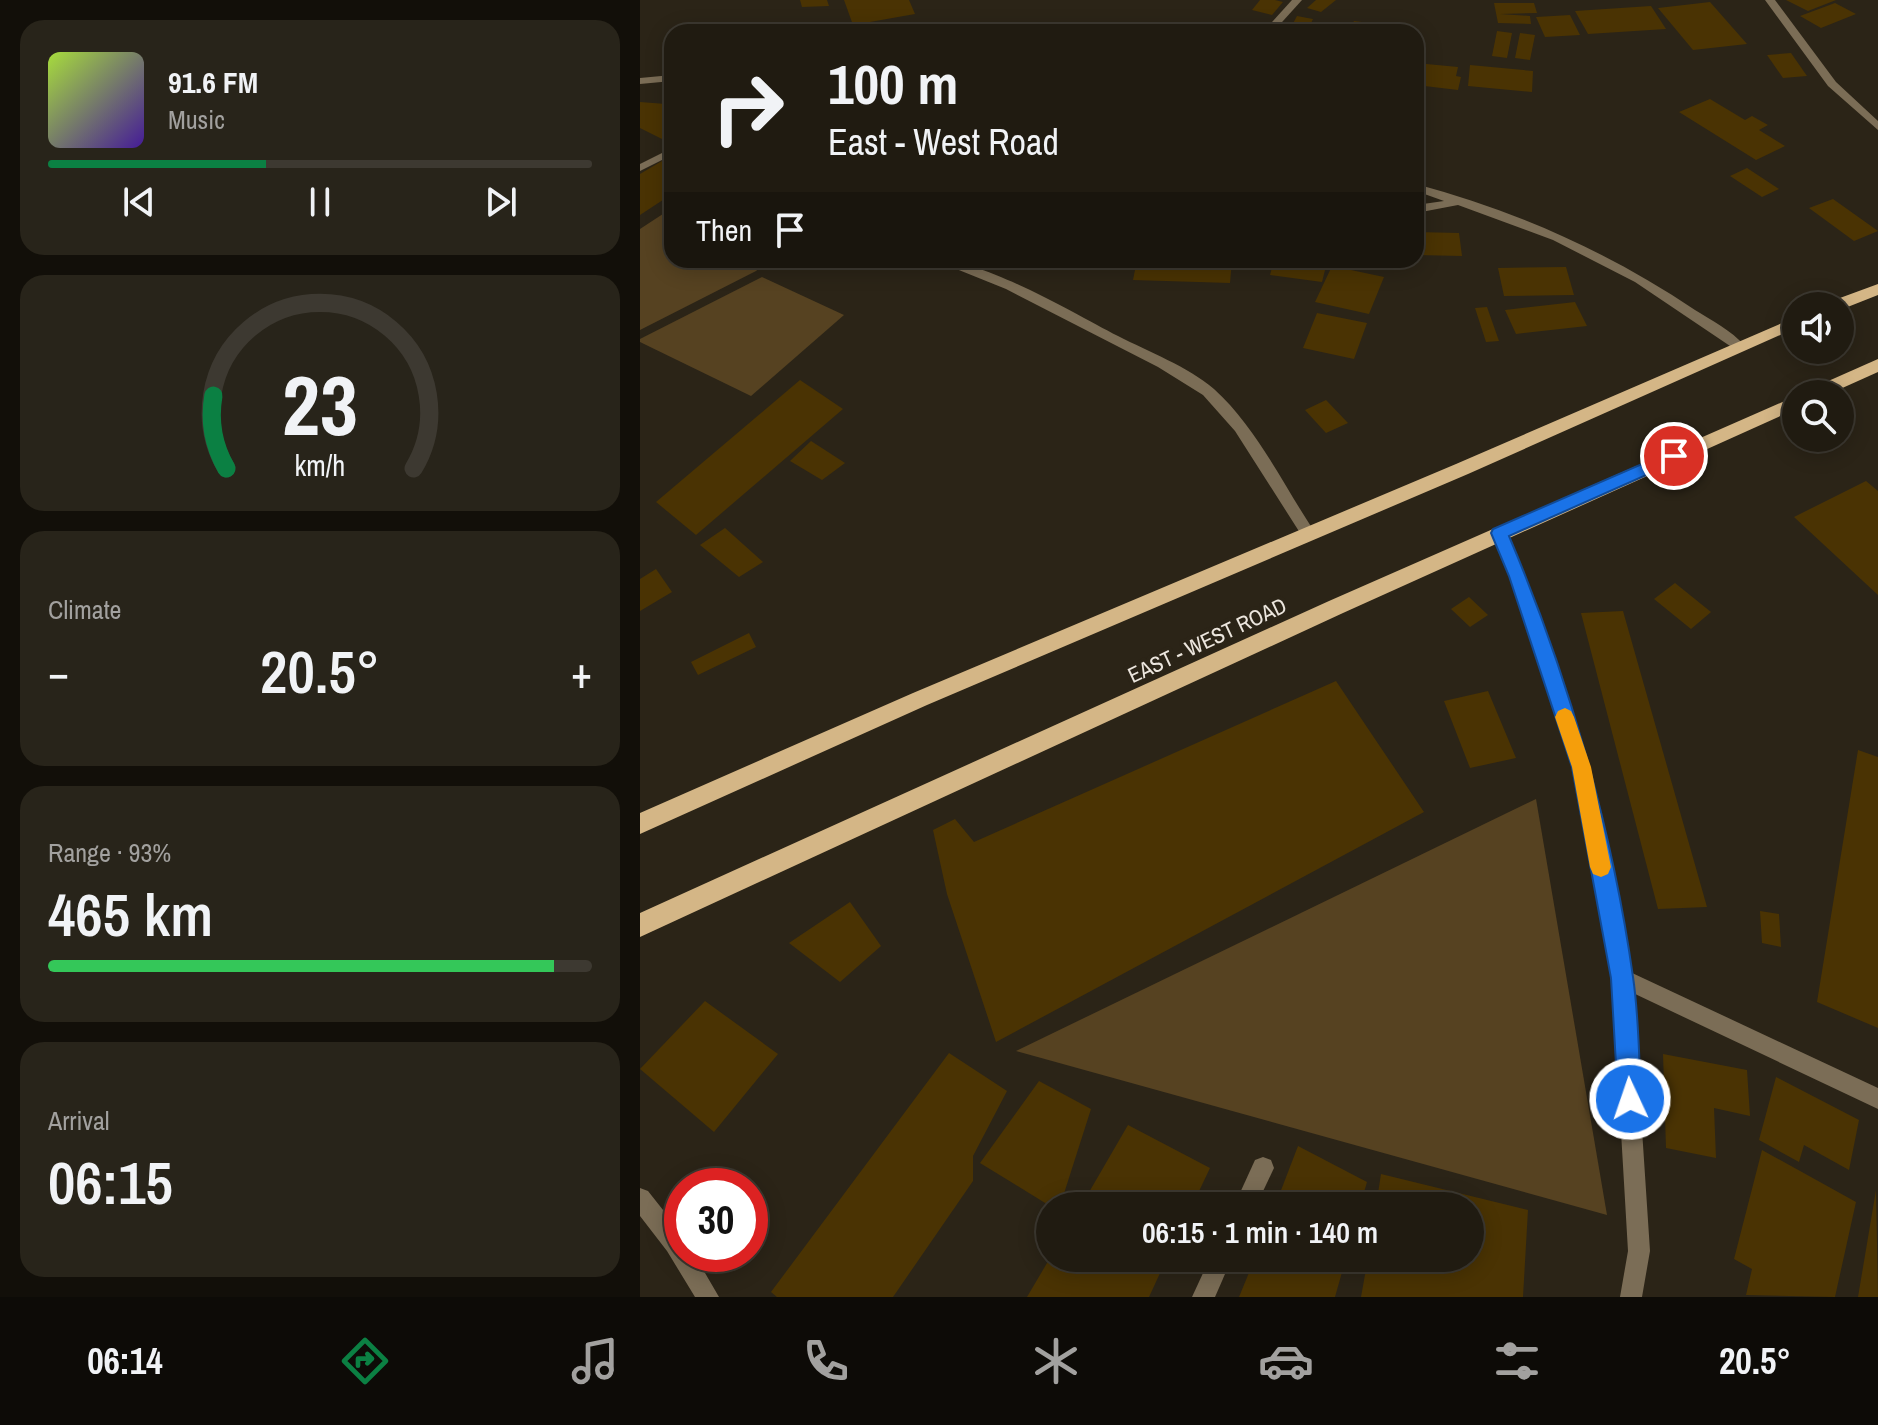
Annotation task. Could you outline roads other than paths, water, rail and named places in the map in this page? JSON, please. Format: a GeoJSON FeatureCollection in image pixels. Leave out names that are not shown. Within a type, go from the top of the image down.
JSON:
{"type":"FeatureCollection","features":[{"type":"Feature","properties":{"kind":"main road"},"geometry":{"type":"LineString","coordinates":[[1854,298],[1878,289]]}},
{"type":"Feature","properties":{"kind":"main road"},"geometry":{"type":"LineString","coordinates":[[640,824],[1782,328]]}},
{"type":"Feature","properties":{"kind":"main road"},"geometry":{"type":"LineString","coordinates":[[1845,380],[1878,365]]}},
{"type":"Feature","properties":{"kind":"main road","name":"EAST - WEST ROAD"},"geometry":{"type":"LineString","coordinates":[[640,925],[1499,533],[1782,408]]}},
{"type":"Feature","properties":{"kind":"street"},"geometry":{"type":"LineString","coordinates":[[1275,24],[1297,0]]}},
{"type":"Feature","properties":{"kind":"street"},"geometry":{"type":"LineString","coordinates":[[1770,0],[1832,84],[1878,127]]}},
{"type":"Feature","properties":{"kind":"street"},"geometry":{"type":"LineString","coordinates":[[640,81],[664,79]]}},
{"type":"Feature","properties":{"kind":"street"},"geometry":{"type":"LineString","coordinates":[[640,168],[664,155]]}},
{"type":"Feature","properties":{"kind":"street"},"geometry":{"type":"LineString","coordinates":[[1424,190],[1522,223],[1579,247],[1648,285],[1738,345]]}},
{"type":"Feature","properties":{"kind":"street"},"geometry":{"type":"LineString","coordinates":[[1424,208],[1458,202]]}},
{"type":"Feature","properties":{"kind":"street"},"geometry":{"type":"LineString","coordinates":[[962,268],[1010,286],[1163,364],[1208,392],[1240,427],[1307,532]]}},
{"type":"Feature","properties":{"kind":"street"},"geometry":{"type":"LineString","coordinates":[[1499,533],[1517,576],[1581,767],[1622,978],[1639,1251],[1631,1297]]}},
{"type":"Feature","properties":{"kind":"street"},"geometry":{"type":"LineString","coordinates":[[1622,978],[1878,1099]]}},
{"type":"Feature","properties":{"kind":"street"},"geometry":{"type":"LineString","coordinates":[[1252,1192],[1263,1168]]}},
{"type":"Feature","properties":{"kind":"street"},"geometry":{"type":"LineString","coordinates":[[640,1199],[675,1243],[708,1297]]}},
{"type":"Feature","properties":{"kind":"street"},"geometry":{"type":"LineString","coordinates":[[1203,1297],[1215,1272]]}}]}
